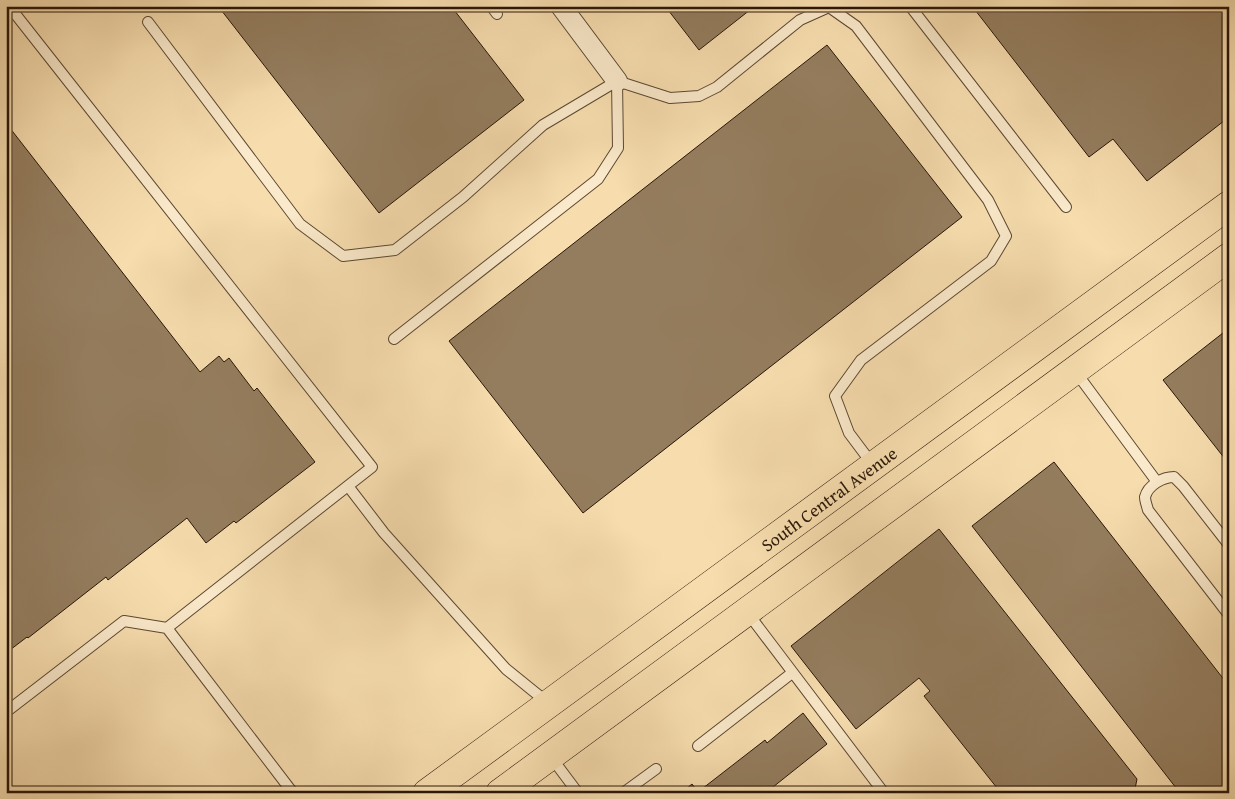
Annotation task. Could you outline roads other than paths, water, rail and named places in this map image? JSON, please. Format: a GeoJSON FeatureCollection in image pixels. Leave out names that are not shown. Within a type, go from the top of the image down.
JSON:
{"type":"FeatureCollection","features":[{"type":"Feature","properties":{"kind":"main road","name":"South Central Avenue"},"geometry":{"type":"LineString","coordinates":[[427,793],[1229,205]]}},
{"type":"Feature","properties":{"kind":"main road"},"geometry":{"type":"LineString","coordinates":[[500,793],[1229,256]]}},
{"type":"Feature","properties":{"kind":"main road"},"geometry":{"type":"LineString","coordinates":[[746,559],[771,594]]}},
{"type":"Feature","properties":{"kind":"main road"},"geometry":{"type":"LineString","coordinates":[[549,704],[592,725]]}},
{"type":"Feature","properties":{"kind":"street"},"geometry":{"type":"LineString","coordinates":[[561,6],[618,81]]}},
{"type":"Feature","properties":{"kind":"lane"},"geometry":{"type":"LineString","coordinates":[[9,6],[372,467],[167,628]]}},
{"type":"Feature","properties":{"kind":"lane"},"geometry":{"type":"LineString","coordinates":[[148,22],[300,224],[343,256],[395,250],[463,197],[543,125],[618,81],[670,98],[699,96],[717,87],[800,20],[829,6],[856,26],[988,200],[1006,236],[991,261],[862,360],[836,396],[849,434],[874,466]]}},
{"type":"Feature","properties":{"kind":"lane"},"geometry":{"type":"LineString","coordinates":[[910,6],[1066,207]]}},
{"type":"Feature","properties":{"kind":"lane"},"geometry":{"type":"LineString","coordinates":[[394,339],[598,179],[618,148],[618,81]]}},
{"type":"Feature","properties":{"kind":"lane"},"geometry":{"type":"LineString","coordinates":[[1075,370],[1157,482]]}},
{"type":"Feature","properties":{"kind":"lane"},"geometry":{"type":"LineString","coordinates":[[1229,545],[1174,477],[1164,477],[1149,488],[1145,498],[1148,510],[1229,615]]}},
{"type":"Feature","properties":{"kind":"lane"},"geometry":{"type":"LineString","coordinates":[[348,486],[384,533],[506,669],[549,704]]}},
{"type":"Feature","properties":{"kind":"lane"},"geometry":{"type":"LineString","coordinates":[[746,612],[884,793]]}},
{"type":"Feature","properties":{"kind":"lane"},"geometry":{"type":"LineString","coordinates":[[6,712],[124,621],[167,628],[293,793]]}},
{"type":"Feature","properties":{"kind":"lane"},"geometry":{"type":"LineString","coordinates":[[698,746],[792,673]]}},
{"type":"Feature","properties":{"kind":"lane"},"geometry":{"type":"LineString","coordinates":[[550,756],[578,793]]}},
{"type":"Feature","properties":{"kind":"lane"},"geometry":{"type":"LineString","coordinates":[[623,793],[656,769]]}}]}
